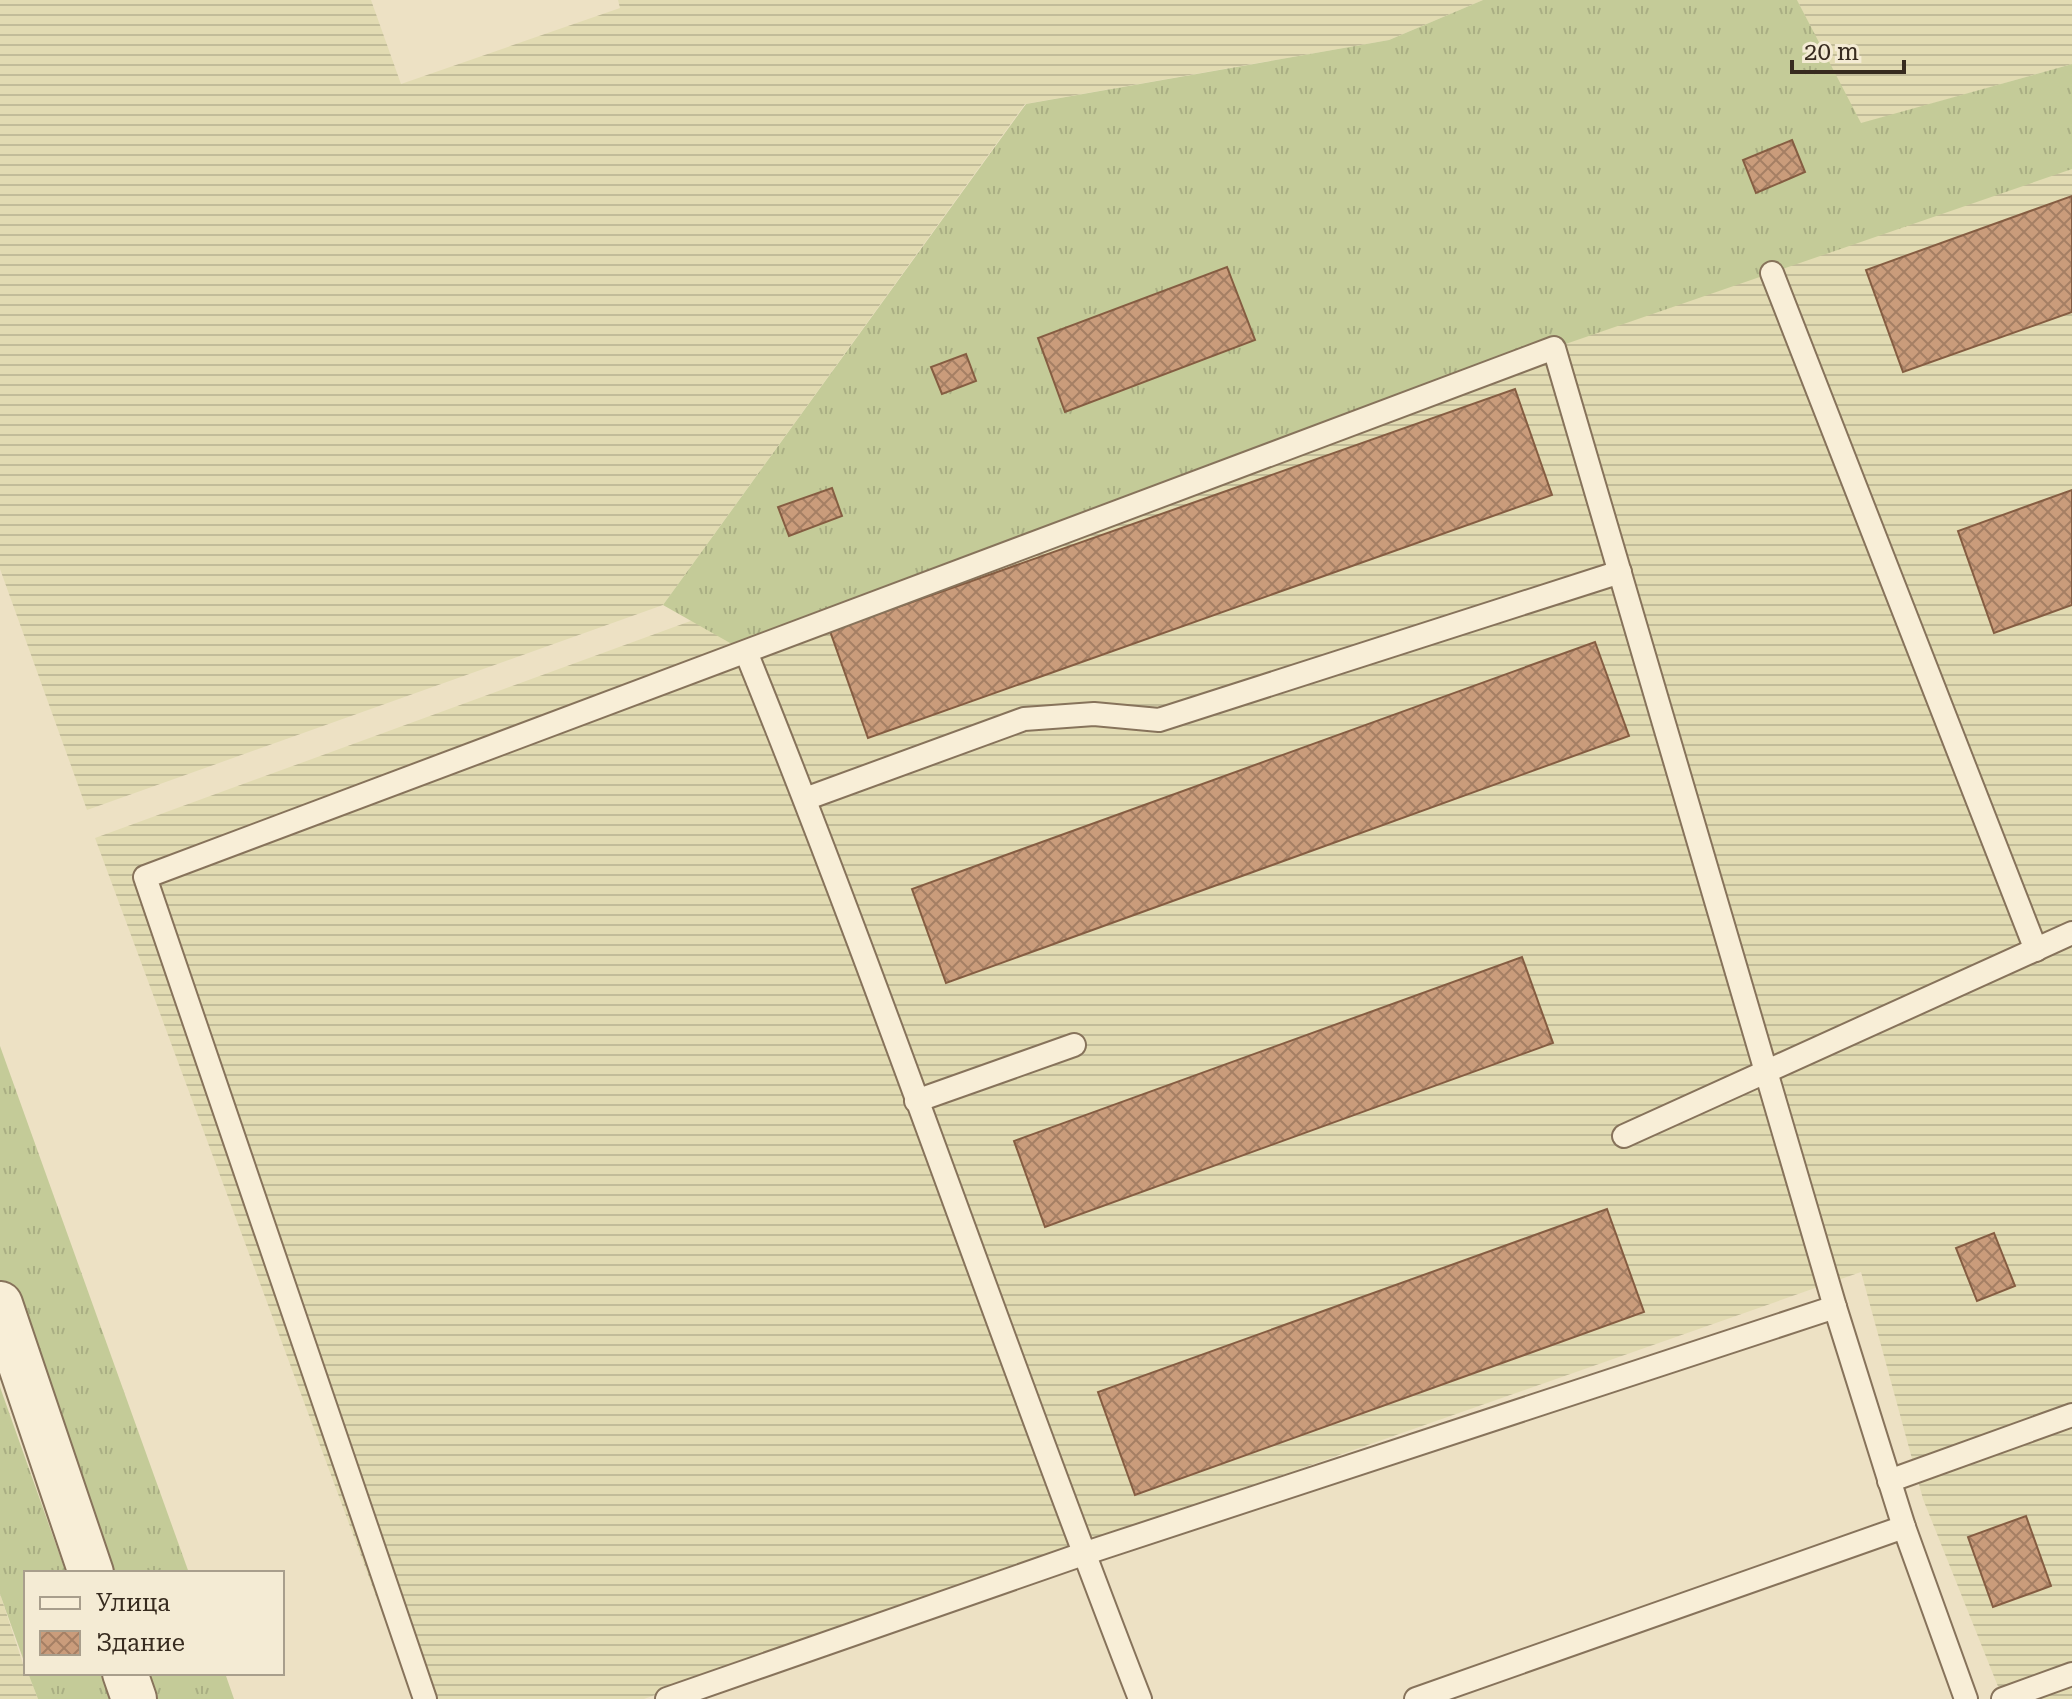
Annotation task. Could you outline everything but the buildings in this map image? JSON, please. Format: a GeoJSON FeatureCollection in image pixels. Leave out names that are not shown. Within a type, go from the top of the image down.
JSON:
{"type":"FeatureCollection","features":[{"type":"Feature","properties":{"kind":"street"},"geometry":{"type":"LineString","coordinates":[[0,1304],[90,1571]]}},
{"type":"Feature","properties":{"kind":"street"},"geometry":{"type":"LineString","coordinates":[[126,1675],[134,1699]]}},
{"type":"Feature","properties":{"kind":"lane"},"geometry":{"type":"LineString","coordinates":[[1772,273],[2036,950]]}},
{"type":"Feature","properties":{"kind":"lane"},"geometry":{"type":"LineString","coordinates":[[425,1699],[145,877],[1554,348],[1835,1307],[1904,1527],[1966,1699]]}},
{"type":"Feature","properties":{"kind":"lane"},"geometry":{"type":"LineString","coordinates":[[805,799],[1024,719],[1094,714],[1159,720],[1620,572]]}},
{"type":"Feature","properties":{"kind":"lane"},"geometry":{"type":"LineString","coordinates":[[746,652],[805,799],[1083,1554],[1140,1699]]}},
{"type":"Feature","properties":{"kind":"lane"},"geometry":{"type":"LineString","coordinates":[[1624,1136],[2072,933]]}},
{"type":"Feature","properties":{"kind":"lane"},"geometry":{"type":"LineString","coordinates":[[916,1101],[1074,1045]]}},
{"type":"Feature","properties":{"kind":"lane"},"geometry":{"type":"LineString","coordinates":[[667,1699],[1083,1554],[1835,1307]]}},
{"type":"Feature","properties":{"kind":"lane"},"geometry":{"type":"LineString","coordinates":[[1889,1481],[2072,1415]]}},
{"type":"Feature","properties":{"kind":"lane"},"geometry":{"type":"LineString","coordinates":[[1416,1699],[1904,1527]]}},
{"type":"Feature","properties":{"kind":"lane"},"geometry":{"type":"LineString","coordinates":[[2003,1699],[2072,1674]]}},
{"type":"Feature","properties":{"kind":"shaded area"},"geometry":{"type":"Polygon","coordinates":[[[0,0],[371,0],[401,84],[620,8],[618,0],[1483,0],[1389,40],[1025,104],[663,605],[87,810],[0,569],[0,0]]]}},
{"type":"Feature","properties":{"kind":"shaded area"},"geometry":{"type":"Polygon","coordinates":[[[1797,0],[2072,0],[2072,64],[1860,124],[1797,0]]]}},
{"type":"Feature","properties":{"kind":"shaded area"},"geometry":{"type":"Polygon","coordinates":[[[2072,118],[2072,1699],[2003,1699],[1923,1499],[1861,1272],[644,1699],[414,1699],[95,838],[2072,118]]]}},
{"type":"Feature","properties":{"kind":"shaded area"},"geometry":{"type":"Polygon","coordinates":[[[0,1594],[24,1675],[29,1675],[38,1699],[0,1699],[0,1594]]]}},
{"type":"Feature","properties":{"kind":"green space"},"geometry":{"type":"Polygon","coordinates":[[[1483,0],[1797,0],[1861,123],[2072,64],[2072,169],[1554,348],[746,652],[663,605],[1026,104],[1389,40],[1483,0]]]}},
{"type":"Feature","properties":{"kind":"green space"},"geometry":{"type":"Polygon","coordinates":[[[0,1046],[188,1571],[90,1571],[0,1304],[0,1046]]]}},
{"type":"Feature","properties":{"kind":"green space"},"geometry":{"type":"Polygon","coordinates":[[[0,1387],[65,1571],[24,1571],[24,1661],[0,1594],[0,1387]]]}},
{"type":"Feature","properties":{"kind":"green space"},"geometry":{"type":"Polygon","coordinates":[[[29,1675],[103,1675],[111,1699],[38,1699],[29,1675]]]}},
{"type":"Feature","properties":{"kind":"green space"},"geometry":{"type":"Polygon","coordinates":[[[126,1675],[226,1675],[234,1699],[134,1699],[126,1675]]]}}]}
